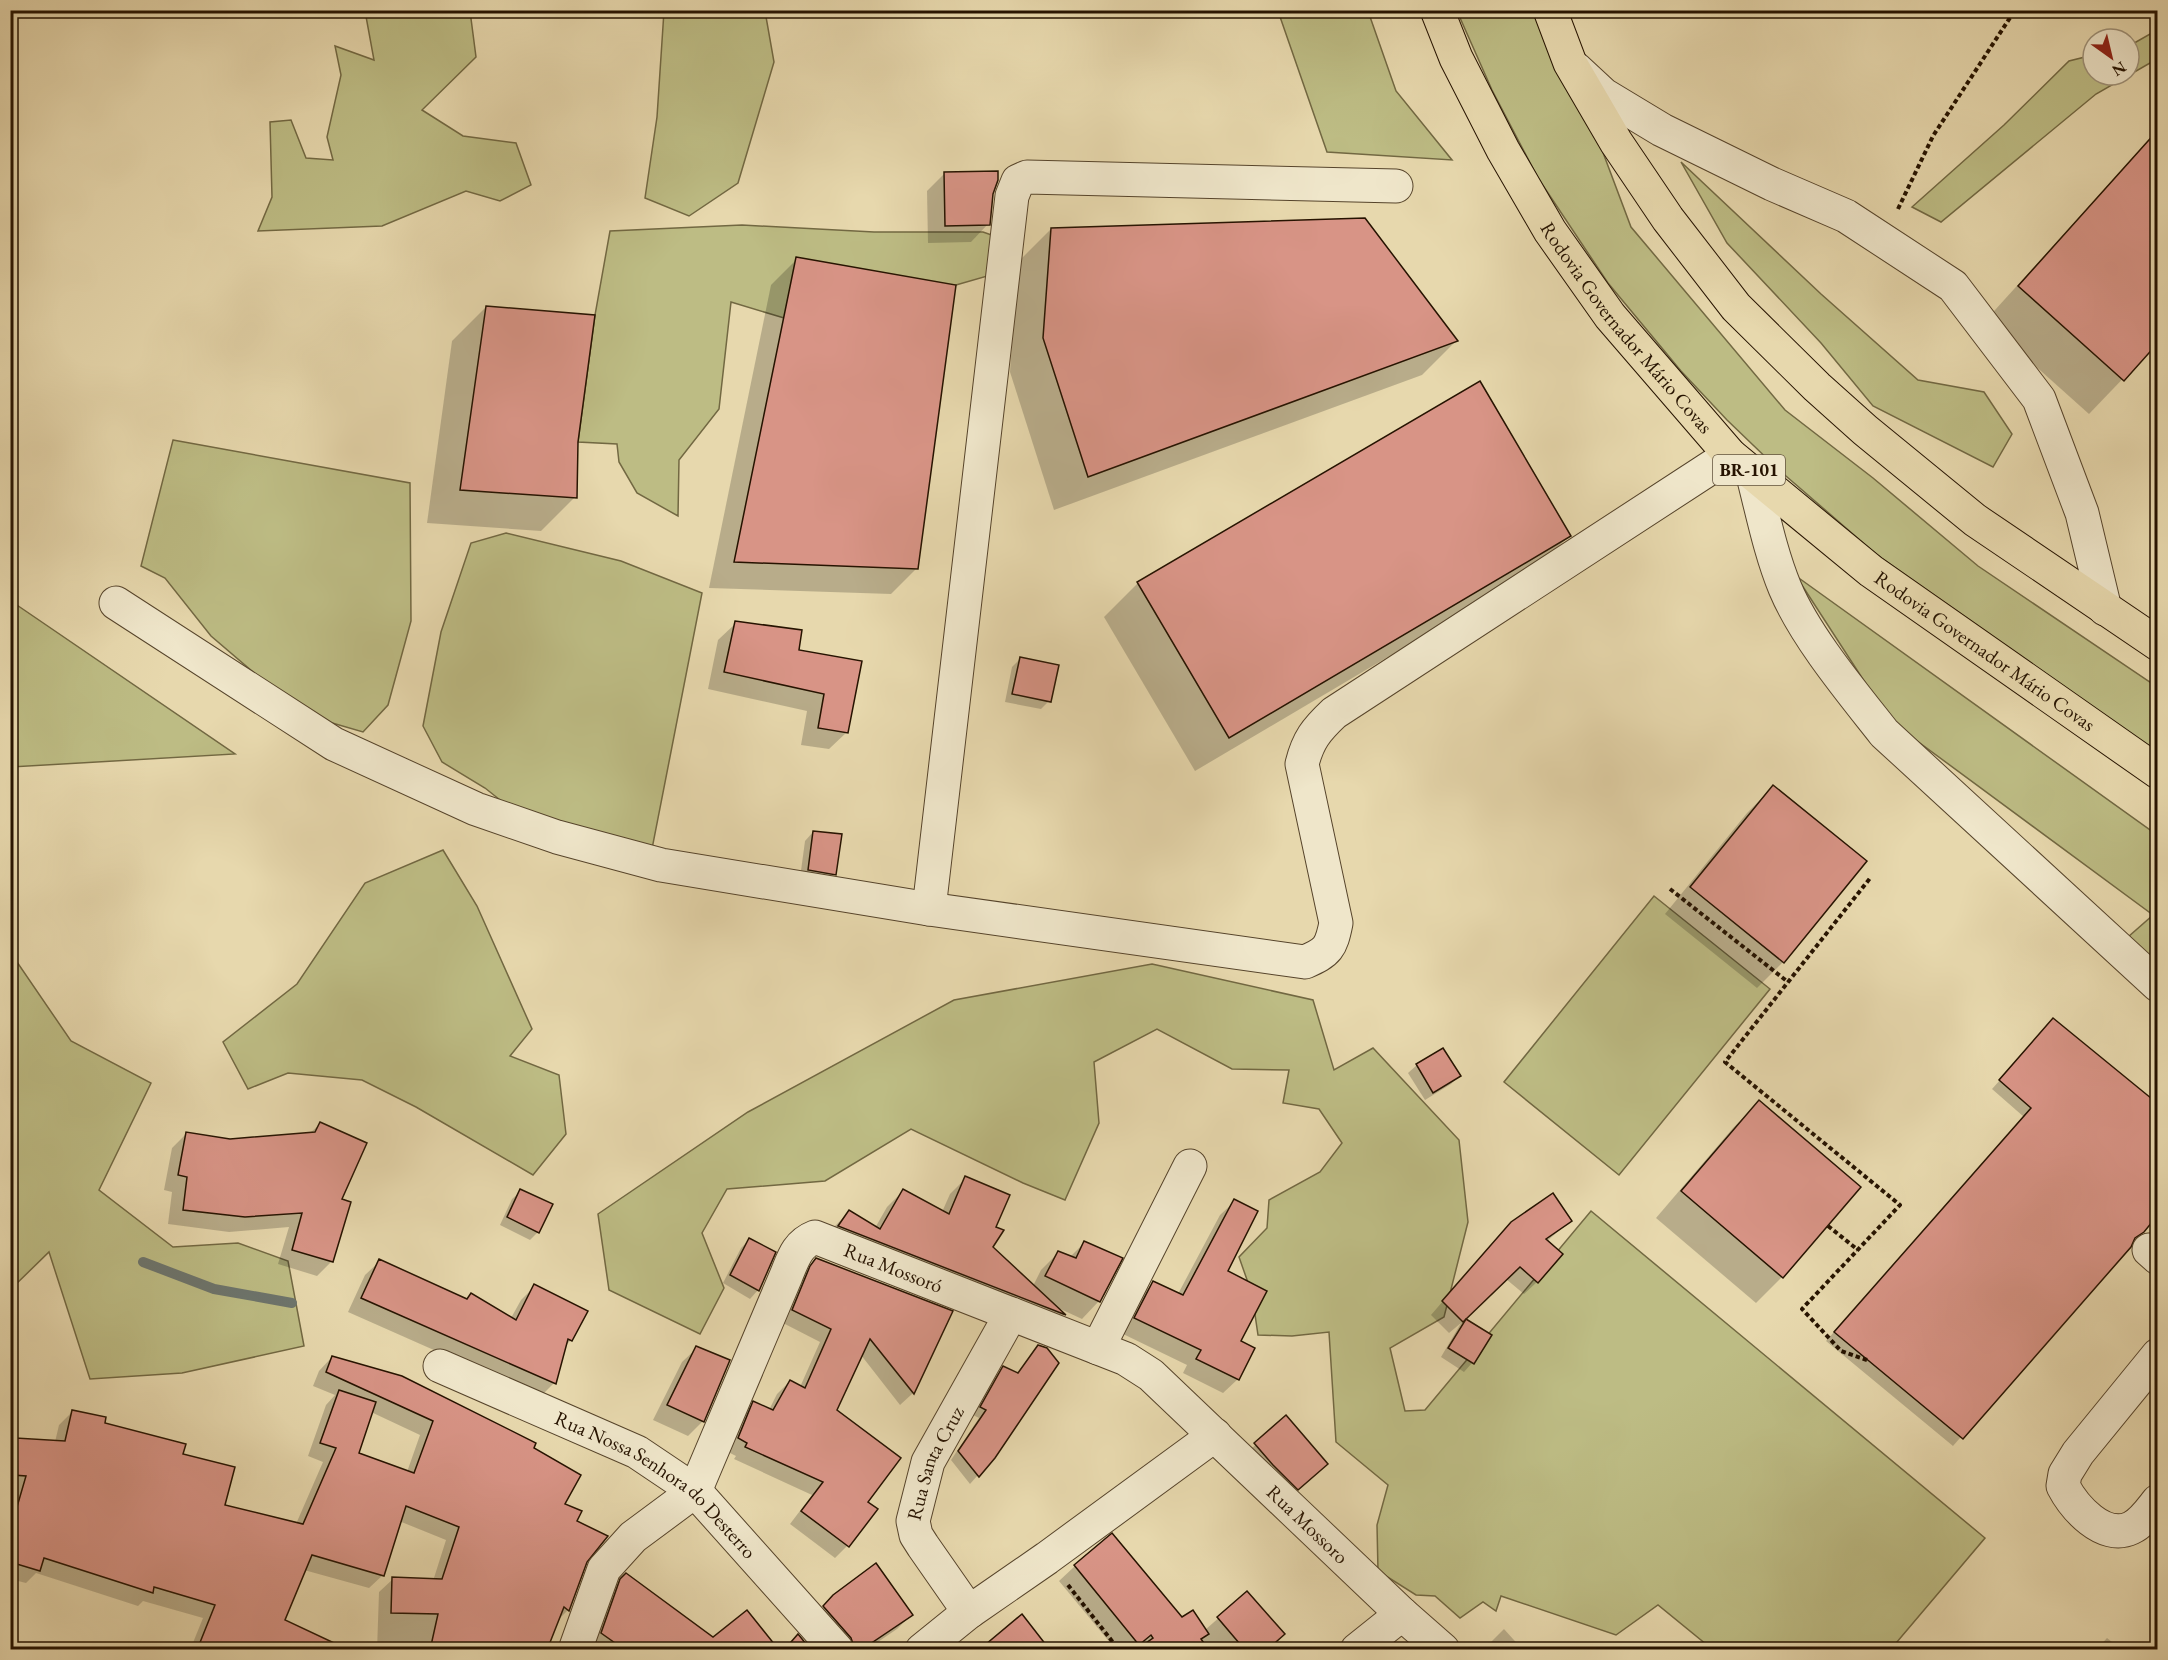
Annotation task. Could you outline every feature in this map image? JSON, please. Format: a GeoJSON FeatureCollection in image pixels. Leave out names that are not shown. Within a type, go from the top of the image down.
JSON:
{"type":"FeatureCollection","features":[{"type":"Feature","properties":{"kind":"highway","name":"Rodovia Governador Mário Covas"},"geometry":{"type":"LineString","coordinates":[[1437,10],[1456,58],[1503,150],[1550,231],[1610,316],[1741,464],[1871,572],[2157,772]]}},
{"type":"Feature","properties":{"kind":"highway"},"geometry":{"type":"LineString","coordinates":[[1550,10],[1570,63],[1616,142],[1668,219],[1736,307],[1816,387],[1975,520],[2105,609],[2156,639]]}},
{"type":"Feature","properties":{"kind":"street"},"geometry":{"type":"LineString","coordinates":[[1570,63],[1604,95],[1662,130],[1846,216],[1953,286],[2039,399],[2082,513],[2105,609]]}},
{"type":"Feature","properties":{"kind":"street"},"geometry":{"type":"LineString","coordinates":[[928,909],[1011,208],[1018,181],[1028,177],[1396,186]]}},
{"type":"Feature","properties":{"kind":"street"},"geometry":{"type":"LineString","coordinates":[[116,603],[334,744],[476,809],[556,837],[661,865],[928,909],[1305,962],[1327,951],[1333,941],[1336,923],[1302,764],[1314,733],[1334,712],[1741,464],[1785,589],[1807,628],[1847,686],[1884,733],[2157,985]]}},
{"type":"Feature","properties":{"kind":"street"},"geometry":{"type":"LineString","coordinates":[[1098,1348],[1190,1166]]}},
{"type":"Feature","properties":{"kind":"street","name":"Rua Mossoró"},"geometry":{"type":"LineString","coordinates":[[695,1491],[786,1275],[798,1250],[805,1241],[815,1237],[1126,1359],[1151,1375],[1215,1435]]}},
{"type":"Feature","properties":{"kind":"street","name":"Rua Santa Cruz"},"geometry":{"type":"LineString","coordinates":[[969,1612],[916,1535],[912,1521],[928,1462],[1011,1314]]}},
{"type":"Feature","properties":{"kind":"street"},"geometry":{"type":"LineString","coordinates":[[2157,1355],[2078,1454],[2065,1474],[2063,1486],[2079,1510],[2094,1523],[2112,1530],[2132,1528],[2157,1502]]}},
{"type":"Feature","properties":{"kind":"street","name":"Rua Nossa Senhora do Desterro"},"geometry":{"type":"LineString","coordinates":[[440,1366],[637,1452],[695,1491],[837,1650]]}},
{"type":"Feature","properties":{"kind":"street"},"geometry":{"type":"LineString","coordinates":[[922,1650],[969,1612],[1215,1435]]}},
{"type":"Feature","properties":{"kind":"street","name":"Rua Mossoro"},"geometry":{"type":"LineString","coordinates":[[1215,1435],[1402,1614],[1443,1650]]}},
{"type":"Feature","properties":{"kind":"street"},"geometry":{"type":"LineString","coordinates":[[575,1650],[604,1569],[633,1537],[695,1491]]}},
{"type":"Feature","properties":{"kind":"street"},"geometry":{"type":"LineString","coordinates":[[1357,1650],[1402,1614]]}},
{"type":"Feature","properties":{"kind":"path"},"geometry":{"type":"LineString","coordinates":[[1883,240],[1933,136],[2015,10]]}},
{"type":"Feature","properties":{"kind":"path"},"geometry":{"type":"LineString","coordinates":[[1868,1360],[1841,1351],[1802,1309],[1900,1205],[1725,1062],[1871,877]]}},
{"type":"Feature","properties":{"kind":"path"},"geometry":{"type":"LineString","coordinates":[[1670,889],[1788,982]]}},
{"type":"Feature","properties":{"kind":"path"},"geometry":{"type":"LineString","coordinates":[[1828,1226],[1858,1250]]}},
{"type":"Feature","properties":{"kind":"path"},"geometry":{"type":"LineString","coordinates":[[1047,1558],[1119,1650]]}},
{"type":"Feature","properties":{"kind":"shaded area"},"geometry":{"type":"Polygon","coordinates":[[[365,11],[470,11],[476,57],[422,110],[463,136],[516,143],[531,185],[500,201],[466,191],[382,226],[258,231],[272,197],[270,122],[291,120],[306,158],[333,160],[327,137],[341,75],[335,46],[374,60],[365,11]]]}},
{"type":"Feature","properties":{"kind":"shaded area"},"geometry":{"type":"Polygon","coordinates":[[[664,11],[765,11],[774,62],[738,183],[689,216],[645,198],[657,117],[664,11]]]}},
{"type":"Feature","properties":{"kind":"shaded area"},"geometry":{"type":"Polygon","coordinates":[[[1278,11],[1368,11],[1396,91],[1452,160],[1327,152],[1278,11]]]}},
{"type":"Feature","properties":{"kind":"shaded area"},"geometry":{"type":"Polygon","coordinates":[[[1457,11],[1540,11],[1590,118],[1631,227],[1785,410],[1873,478],[1978,566],[2157,687],[2157,752],[1876,554],[1779,470],[1727,420],[1681,371],[1608,283],[1538,178],[1492,90],[1457,11]]]}},
{"type":"Feature","properties":{"kind":"shaded area"},"geometry":{"type":"Polygon","coordinates":[[[2157,30],[2157,59],[2141,68],[2141,39],[2157,30]]]}},
{"type":"Feature","properties":{"kind":"shaded area"},"geometry":{"type":"Polygon","coordinates":[[[2081,58],[2081,87],[2108,87],[2096,94],[1941,222],[1912,207],[2004,125],[2069,61],[2081,58]]]}},
{"type":"Feature","properties":{"kind":"shaded area"},"geometry":{"type":"Polygon","coordinates":[[[1681,162],[1821,294],[1918,380],[1984,392],[2012,434],[1993,467],[1873,406],[1821,343],[1727,243],[1681,162]]]}},
{"type":"Feature","properties":{"kind":"shaded area"},"geometry":{"type":"Polygon","coordinates":[[[742,225],[874,232],[983,232],[1003,239],[991,275],[956,285],[784,318],[731,302],[719,409],[679,460],[678,516],[637,493],[619,462],[617,444],[578,442],[595,315],[610,231],[742,225]]]}},
{"type":"Feature","properties":{"kind":"shaded area"},"geometry":{"type":"Polygon","coordinates":[[[173,440],[410,483],[411,621],[388,705],[363,732],[322,720],[259,677],[211,636],[165,578],[141,566],[173,440]]]}},
{"type":"Feature","properties":{"kind":"shaded area"},"geometry":{"type":"Polygon","coordinates":[[[506,533],[621,561],[702,593],[652,849],[539,831],[485,788],[442,762],[423,726],[441,632],[471,543],[506,533]]]}},
{"type":"Feature","properties":{"kind":"shaded area"},"geometry":{"type":"Polygon","coordinates":[[[1796,576],[2157,835],[2157,964],[2128,937],[2153,915],[1890,721],[1796,576]]]}},
{"type":"Feature","properties":{"kind":"shaded area"},"geometry":{"type":"Polygon","coordinates":[[[11,601],[235,754],[11,767],[11,601]]]}},
{"type":"Feature","properties":{"kind":"shaded area"},"geometry":{"type":"Polygon","coordinates":[[[443,850],[477,906],[532,1029],[510,1056],[559,1075],[566,1134],[533,1175],[416,1107],[362,1080],[288,1073],[248,1089],[223,1042],[297,984],[365,883],[443,850]]]}},
{"type":"Feature","properties":{"kind":"shaded area"},"geometry":{"type":"Polygon","coordinates":[[[1654,896],[1770,989],[1619,1175],[1504,1082],[1654,896]]]}},
{"type":"Feature","properties":{"kind":"shaded area"},"geometry":{"type":"Polygon","coordinates":[[[11,956],[71,1041],[151,1083],[99,1190],[173,1247],[238,1243],[288,1261],[304,1346],[182,1373],[90,1379],[49,1252],[11,1289],[11,956]]]}},
{"type":"Feature","properties":{"kind":"shaded area"},"geometry":{"type":"Polygon","coordinates":[[[1152,964],[1313,1000],[1334,1070],[1373,1048],[1459,1140],[1468,1222],[1444,1317],[1390,1348],[1405,1411],[1425,1410],[1591,1211],[1985,1538],[1891,1649],[1712,1649],[1658,1605],[1616,1635],[1501,1596],[1496,1611],[1483,1602],[1460,1618],[1435,1596],[1416,1595],[1378,1571],[1377,1525],[1388,1485],[1336,1442],[1329,1332],[1292,1336],[1258,1335],[1252,1294],[1239,1257],[1267,1228],[1269,1200],[1320,1172],[1342,1143],[1319,1109],[1283,1103],[1289,1070],[1232,1069],[1157,1029],[1094,1062],[1099,1123],[1065,1200],[1023,1183],[911,1129],[825,1181],[727,1189],[702,1233],[724,1288],[700,1334],[609,1290],[598,1214],[748,1112],[954,1000],[1152,964]]]}},
{"type":"Feature","properties":{"kind":"building"},"geometry":{"type":"Polygon","coordinates":[[[2157,131],[2157,344],[2124,381],[2018,286],[2157,131]]]}},
{"type":"Feature","properties":{"kind":"building"},"geometry":{"type":"Polygon","coordinates":[[[998,171],[990,225],[945,226],[944,172],[998,171]]]}},
{"type":"Feature","properties":{"kind":"building"},"geometry":{"type":"Polygon","coordinates":[[[1365,218],[1458,341],[1088,477],[1043,338],[1051,228],[1365,218]]]}},
{"type":"Feature","properties":{"kind":"building"},"geometry":{"type":"Polygon","coordinates":[[[796,257],[956,285],[918,569],[734,562],[796,257]]]}},
{"type":"Feature","properties":{"kind":"building"},"geometry":{"type":"Polygon","coordinates":[[[486,306],[595,315],[578,442],[577,498],[460,490],[486,306]]]}},
{"type":"Feature","properties":{"kind":"building"},"geometry":{"type":"Polygon","coordinates":[[[1480,381],[1571,536],[1229,738],[1137,582],[1480,381]]]}},
{"type":"Feature","properties":{"kind":"building"},"geometry":{"type":"Polygon","coordinates":[[[735,621],[802,630],[799,650],[862,661],[848,733],[818,728],[824,694],[724,672],[735,621]]]}},
{"type":"Feature","properties":{"kind":"building"},"geometry":{"type":"Polygon","coordinates":[[[1020,657],[1059,665],[1051,702],[1012,694],[1020,657]]]}},
{"type":"Feature","properties":{"kind":"building"},"geometry":{"type":"Polygon","coordinates":[[[1773,785],[1867,861],[1784,963],[1690,887],[1773,785]]]}},
{"type":"Feature","properties":{"kind":"building"},"geometry":{"type":"Polygon","coordinates":[[[813,831],[842,834],[836,875],[808,870],[813,831]]]}},
{"type":"Feature","properties":{"kind":"building"},"geometry":{"type":"Polygon","coordinates":[[[2053,1018],[2157,1103],[2157,1216],[2144,1232],[2135,1238],[2131,1247],[1963,1439],[1834,1332],[2031,1108],[1999,1080],[2053,1018]]]}},
{"type":"Feature","properties":{"kind":"building"},"geometry":{"type":"Polygon","coordinates":[[[1443,1048],[1461,1076],[1433,1093],[1416,1064],[1443,1048]]]}},
{"type":"Feature","properties":{"kind":"building"},"geometry":{"type":"Polygon","coordinates":[[[1759,1100],[1861,1187],[1783,1278],[1681,1191],[1759,1100]]]}},
{"type":"Feature","properties":{"kind":"building"},"geometry":{"type":"Polygon","coordinates":[[[320,1122],[367,1143],[342,1199],[351,1202],[333,1262],[292,1250],[302,1213],[245,1217],[183,1210],[187,1177],[178,1175],[186,1132],[230,1139],[315,1132],[320,1122]]]}},
{"type":"Feature","properties":{"kind":"building"},"geometry":{"type":"Polygon","coordinates":[[[965,1176],[1010,1195],[996,1227],[1004,1230],[993,1247],[1066,1315],[838,1226],[849,1210],[880,1229],[903,1189],[949,1214],[965,1176]]]}},
{"type":"Feature","properties":{"kind":"building"},"geometry":{"type":"Polygon","coordinates":[[[520,1189],[553,1204],[539,1233],[507,1217],[520,1189]]]}},
{"type":"Feature","properties":{"kind":"building"},"geometry":{"type":"Polygon","coordinates":[[[1553,1193],[1572,1221],[1546,1239],[1563,1254],[1538,1283],[1520,1267],[1463,1322],[1442,1301],[1511,1222],[1553,1193]]]}},
{"type":"Feature","properties":{"kind":"building"},"geometry":{"type":"Polygon","coordinates":[[[1234,1199],[1258,1211],[1228,1271],[1267,1291],[1241,1341],[1255,1348],[1239,1380],[1196,1359],[1201,1350],[1134,1318],[1153,1281],[1183,1295],[1234,1199]]]}},
{"type":"Feature","properties":{"kind":"building"},"geometry":{"type":"Polygon","coordinates":[[[749,1238],[776,1252],[759,1291],[730,1275],[749,1238]]]}},
{"type":"Feature","properties":{"kind":"building"},"geometry":{"type":"Polygon","coordinates":[[[1084,1241],[1123,1258],[1100,1302],[1045,1276],[1058,1251],[1076,1258],[1084,1241]]]}},
{"type":"Feature","properties":{"kind":"building"},"geometry":{"type":"Polygon","coordinates":[[[816,1258],[953,1311],[914,1394],[870,1339],[837,1410],[901,1458],[868,1502],[878,1509],[849,1547],[801,1511],[823,1482],[745,1447],[747,1443],[738,1438],[753,1401],[773,1410],[790,1380],[805,1388],[831,1329],[792,1310],[810,1266],[816,1258]]]}},
{"type":"Feature","properties":{"kind":"building"},"geometry":{"type":"Polygon","coordinates":[[[379,1259],[467,1299],[471,1293],[516,1320],[534,1284],[588,1311],[572,1341],[568,1339],[556,1384],[361,1298],[379,1259]]]}},
{"type":"Feature","properties":{"kind":"building"},"geometry":{"type":"Polygon","coordinates":[[[1466,1319],[1492,1335],[1474,1364],[1448,1348],[1466,1319]]]}},
{"type":"Feature","properties":{"kind":"building"},"geometry":{"type":"Polygon","coordinates":[[[1038,1345],[1047,1348],[1059,1363],[995,1458],[979,1477],[958,1451],[986,1410],[980,1407],[1003,1366],[1018,1373],[1038,1345]]]}},
{"type":"Feature","properties":{"kind":"building"},"geometry":{"type":"Polygon","coordinates":[[[696,1346],[730,1360],[704,1422],[667,1405],[696,1346]]]}},
{"type":"Feature","properties":{"kind":"building"},"geometry":{"type":"Polygon","coordinates":[[[332,1356],[402,1376],[536,1443],[534,1448],[581,1475],[565,1504],[582,1511],[577,1521],[608,1536],[587,1562],[569,1611],[564,1607],[547,1650],[430,1650],[438,1614],[391,1613],[392,1577],[442,1579],[459,1527],[406,1506],[384,1576],[312,1555],[285,1620],[349,1650],[197,1650],[215,1605],[154,1587],[153,1593],[44,1558],[40,1571],[10,1562],[10,1531],[26,1476],[13,1475],[16,1438],[65,1441],[72,1410],[106,1417],[105,1423],[186,1444],[183,1454],[235,1467],[225,1505],[303,1524],[336,1448],[320,1443],[339,1390],[376,1402],[359,1453],[414,1473],[433,1421],[326,1372],[332,1356]]]}},
{"type":"Feature","properties":{"kind":"building"},"geometry":{"type":"Polygon","coordinates":[[[1286,1415],[1328,1464],[1298,1490],[1254,1443],[1286,1415]]]}},
{"type":"Feature","properties":{"kind":"building"},"geometry":{"type":"Polygon","coordinates":[[[1112,1533],[1182,1617],[1193,1610],[1209,1634],[1201,1639],[1209,1650],[1136,1650],[1153,1638],[1151,1635],[1139,1645],[1074,1565],[1112,1533]]]}},
{"type":"Feature","properties":{"kind":"building"},"geometry":{"type":"Polygon","coordinates":[[[876,1563],[913,1615],[861,1650],[855,1650],[851,1638],[823,1606],[833,1595],[876,1563]]]}},
{"type":"Feature","properties":{"kind":"building"},"geometry":{"type":"Polygon","coordinates":[[[626,1573],[713,1637],[747,1610],[779,1650],[625,1650],[601,1633],[620,1579],[626,1573]]]}},
{"type":"Feature","properties":{"kind":"building"},"geometry":{"type":"Polygon","coordinates":[[[1247,1591],[1285,1634],[1267,1650],[1245,1650],[1217,1617],[1247,1591]]]}},
{"type":"Feature","properties":{"kind":"building"},"geometry":{"type":"Polygon","coordinates":[[[1022,1614],[1050,1650],[979,1650],[1022,1614]]]}},
{"type":"Feature","properties":{"kind":"building"},"geometry":{"type":"Polygon","coordinates":[[[798,1634],[811,1650],[784,1650],[798,1634]]]}},
{"type":"Feature","properties":{"kind":"waterway"},"geometry":{"type":"LineString","coordinates":[[143,1262],[214,1289],[292,1303]]}}]}
